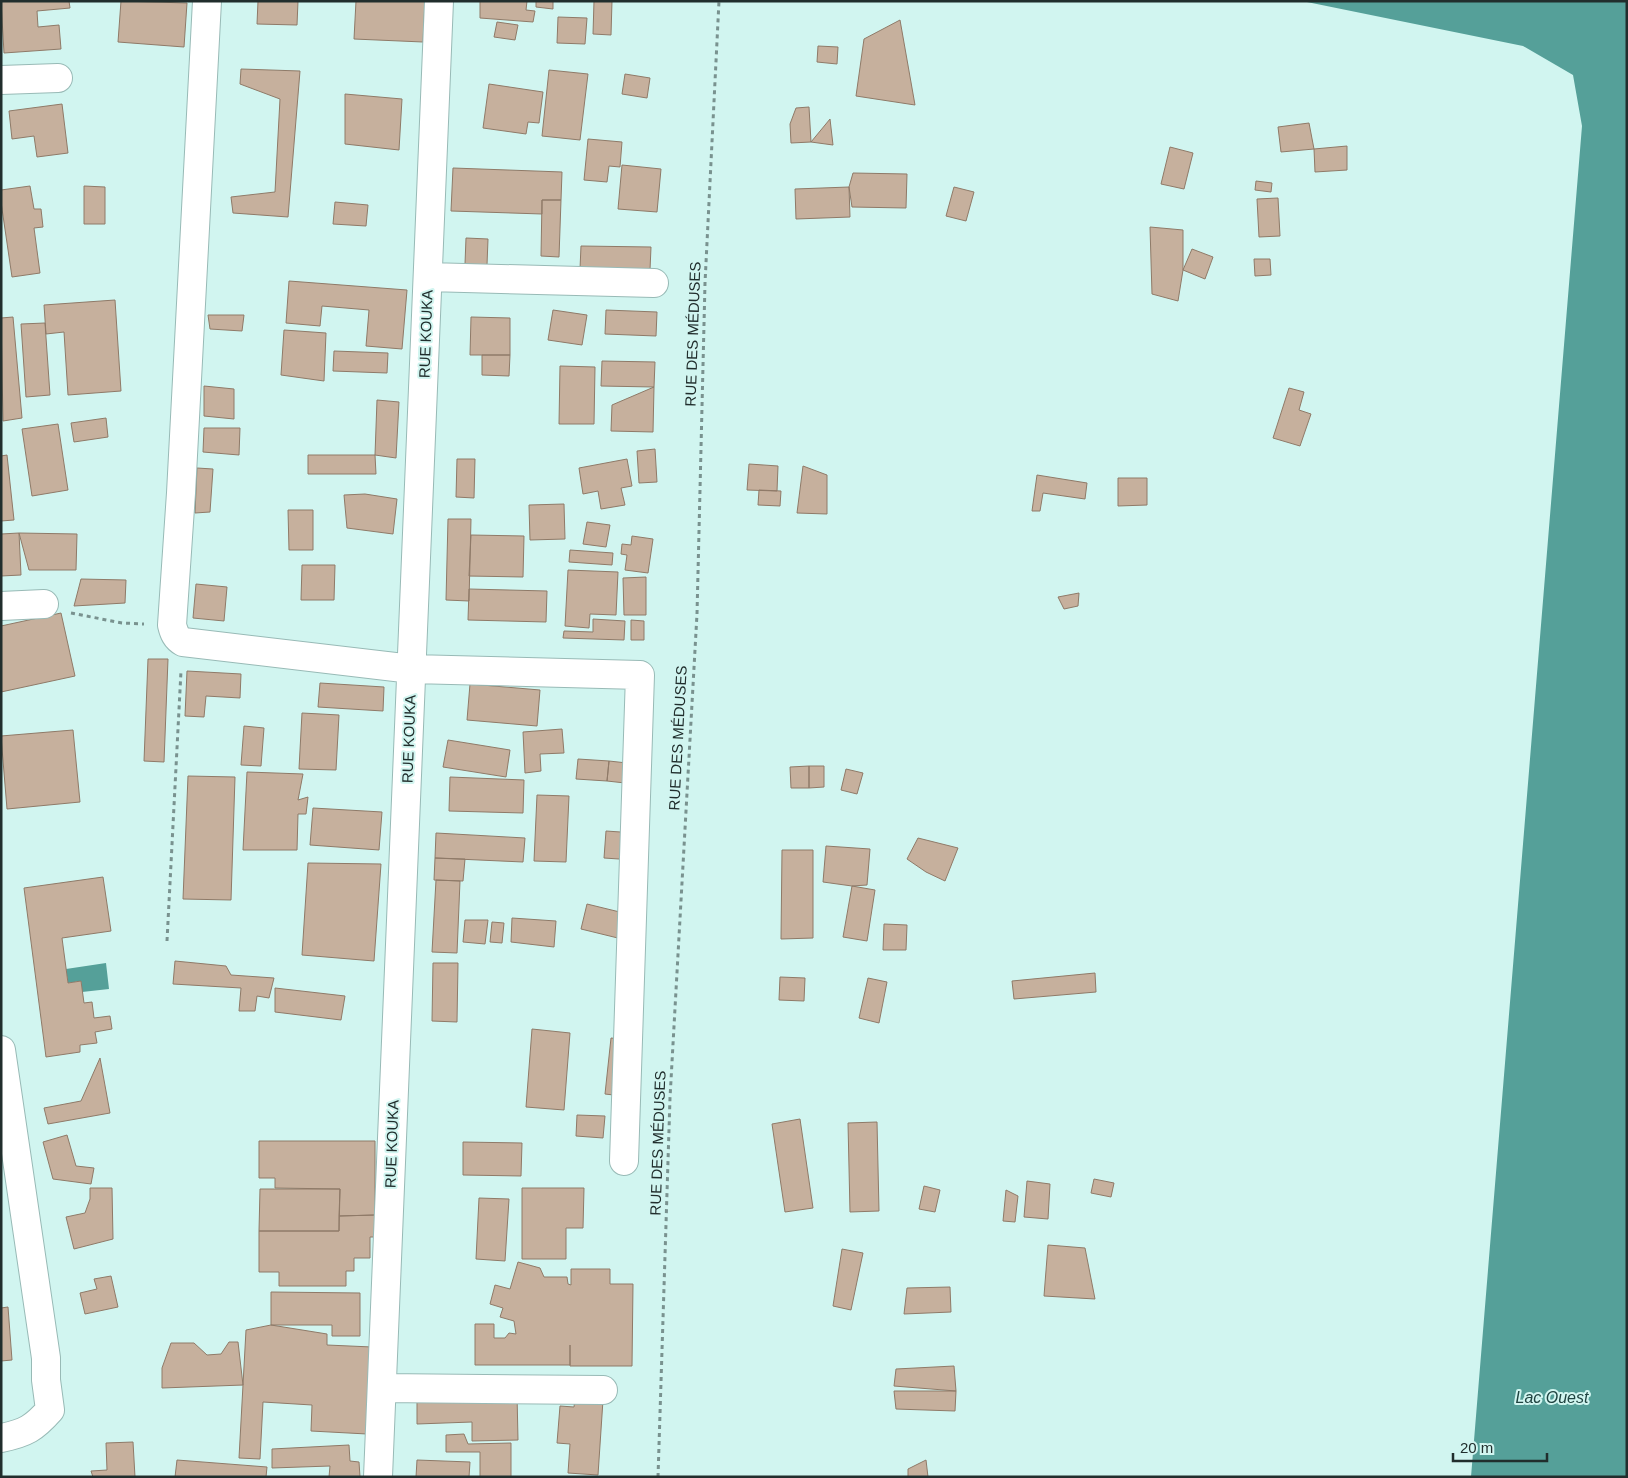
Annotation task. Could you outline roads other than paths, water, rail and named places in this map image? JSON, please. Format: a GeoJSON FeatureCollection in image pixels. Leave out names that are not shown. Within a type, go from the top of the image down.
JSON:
{"type":"FeatureCollection","features":[{"type":"Feature","properties":{"kind":"street"},"geometry":{"type":"LineString","coordinates":[[207,1],[181,493],[177,634],[412,669],[640,675],[624,1161]]}},
{"type":"Feature","properties":{"kind":"street","name":"RUE KOUKA"},"geometry":{"type":"LineString","coordinates":[[378,1477],[439,1]]}},
{"type":"Feature","properties":{"kind":"street"},"geometry":{"type":"LineString","coordinates":[[1,80],[58,78]]}},
{"type":"Feature","properties":{"kind":"street"},"geometry":{"type":"LineString","coordinates":[[428,276],[654,283]]}},
{"type":"Feature","properties":{"kind":"street"},"geometry":{"type":"LineString","coordinates":[[1,606],[44,604]]}},
{"type":"Feature","properties":{"kind":"street"},"geometry":{"type":"LineString","coordinates":[[1,1050],[46,1358],[46,1380],[50,1410],[37,1425],[18,1434],[1,1438]]}},
{"type":"Feature","properties":{"kind":"street"},"geometry":{"type":"LineString","coordinates":[[382,1388],[603,1390]]}},
{"type":"Feature","properties":{"kind":"water","name":"Lac Ouest"},"geometry":{"type":"Polygon","coordinates":[[[1302,1],[1627,1],[1627,1477],[1471,1477],[1582,126],[1573,75],[1523,46],[1302,1]]]}},
{"type":"Feature","properties":{"kind":"water"},"geometry":{"type":"Polygon","coordinates":[[[106,963],[109,989],[82,992],[81,981],[68,983],[66,969],[106,963]]]}}]}
